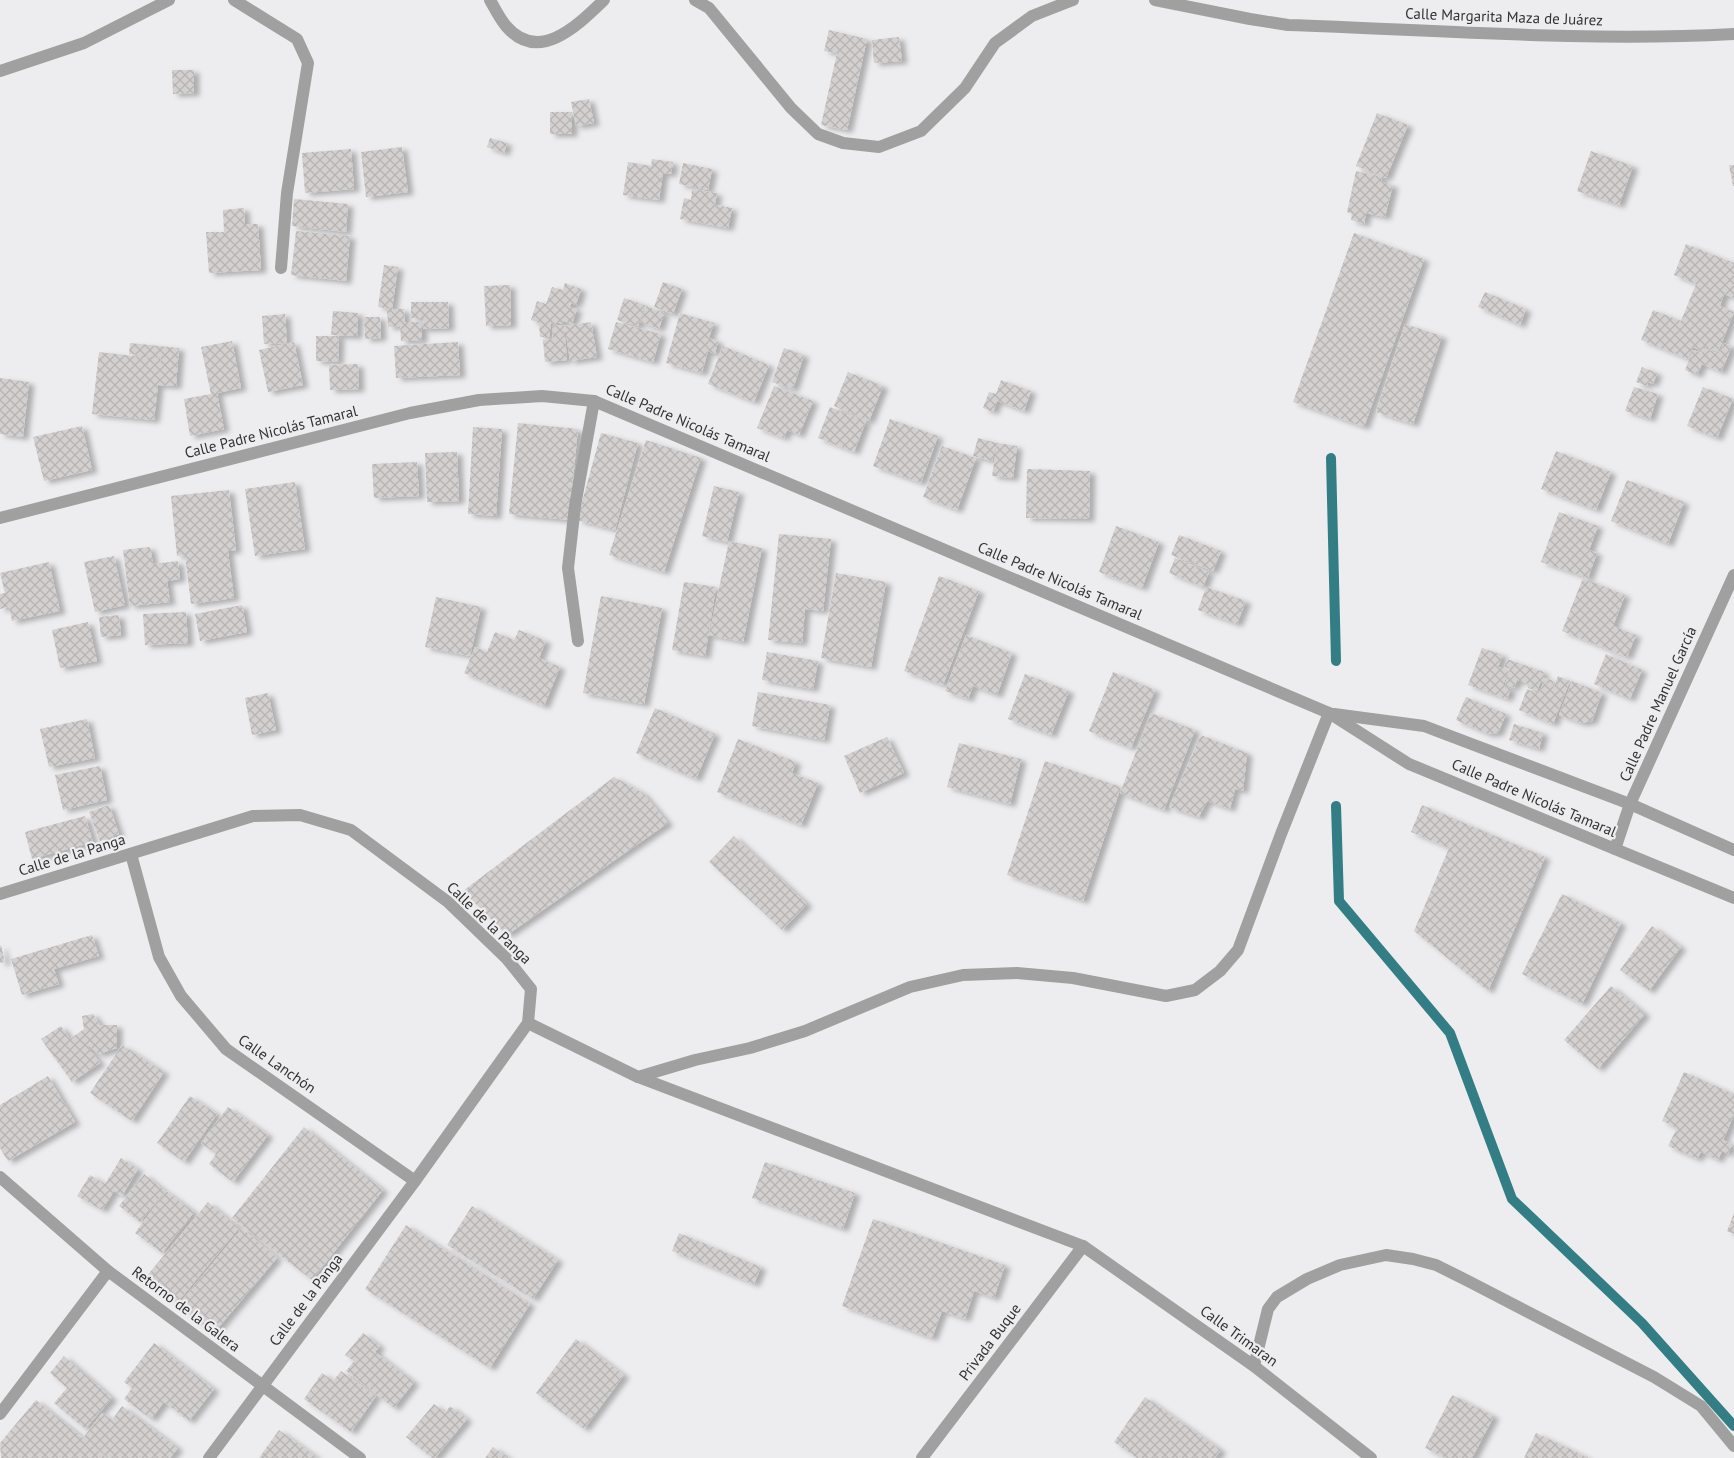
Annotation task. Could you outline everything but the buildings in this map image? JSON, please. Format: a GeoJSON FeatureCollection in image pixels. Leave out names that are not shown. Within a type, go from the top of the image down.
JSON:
{"type":"FeatureCollection","features":[{"type":"Feature","properties":{"kind":"street"},"geometry":{"type":"LineString","coordinates":[[0,71],[84,43],[169,0]]}},
{"type":"Feature","properties":{"kind":"street"},"geometry":{"type":"LineString","coordinates":[[234,0],[297,39],[308,64],[287,193],[281,268]]}},
{"type":"Feature","properties":{"kind":"street"},"geometry":{"type":"LineString","coordinates":[[490,0],[507,27],[522,39],[531,42],[551,41],[558,37],[578,25],[604,0]]}},
{"type":"Feature","properties":{"kind":"street"},"geometry":{"type":"LineString","coordinates":[[696,0],[709,8],[791,108],[818,134],[843,143],[879,147],[921,131],[965,88],[995,43],[1032,16],[1073,0]]}},
{"type":"Feature","properties":{"kind":"street","name":"Calle Margarita Maza de Juárez"},"geometry":{"type":"LineString","coordinates":[[1155,0],[1288,25],[1560,37],[1691,37],[1734,34]]}},
{"type":"Feature","properties":{"kind":"street","name":"Calle Padre Nicolás Tamaral"},"geometry":{"type":"LineString","coordinates":[[0,518],[410,413],[478,400],[533,397],[594,401],[1329,713],[1410,764],[1734,898]]}},
{"type":"Feature","properties":{"kind":"street"},"geometry":{"type":"LineString","coordinates":[[578,641],[568,568],[575,506],[594,401]]}},
{"type":"Feature","properties":{"kind":"street","name":"Calle Padre Manuel García"},"geometry":{"type":"LineString","coordinates":[[1615,849],[1630,804],[1734,575]]}},
{"type":"Feature","properties":{"kind":"street"},"geometry":{"type":"LineString","coordinates":[[638,1077],[695,1060],[750,1048],[805,1031],[910,987],[963,975],[1017,972],[1073,978],[1166,996],[1195,990],[1220,971],[1238,950],[1329,713]]}},
{"type":"Feature","properties":{"kind":"street","name":"Calle Padre Nicolás Tamaral"},"geometry":{"type":"LineString","coordinates":[[1329,713],[1424,726],[1630,804],[1734,850]]}},
{"type":"Feature","properties":{"kind":"street","name":"Calle de la Panga"},"geometry":{"type":"LineString","coordinates":[[0,894],[253,816],[300,816],[351,830],[448,902],[507,958],[531,989],[528,1023],[415,1181],[209,1458]]}},
{"type":"Feature","properties":{"kind":"street","name":"Calle Lanchón"},"geometry":{"type":"LineString","coordinates":[[131,854],[159,957],[181,996],[226,1049],[415,1181]]}},
{"type":"Feature","properties":{"kind":"street","name":"Calle Trimaran"},"geometry":{"type":"LineString","coordinates":[[528,1023],[638,1077],[1083,1246],[1254,1366],[1371,1458]]}},
{"type":"Feature","properties":{"kind":"street","name":"Retorno de la Galera"},"geometry":{"type":"LineString","coordinates":[[0,1177],[108,1271],[360,1458]]}},
{"type":"Feature","properties":{"kind":"street","name":"Privada Buque"},"geometry":{"type":"LineString","coordinates":[[922,1458],[1083,1246]]}},
{"type":"Feature","properties":{"kind":"street"},"geometry":{"type":"LineString","coordinates":[[1254,1366],[1268,1310],[1277,1297],[1307,1279],[1340,1265],[1386,1256],[1413,1259],[1436,1265],[1654,1377],[1701,1406],[1734,1446]]}},
{"type":"Feature","properties":{"kind":"street"},"geometry":{"type":"LineString","coordinates":[[0,1414],[108,1271]]}},
{"type":"Feature","properties":{"kind":"waterway"},"geometry":{"type":"LineString","coordinates":[[1331,458],[1336,661]]}},
{"type":"Feature","properties":{"kind":"waterway"},"geometry":{"type":"LineString","coordinates":[[1336,806],[1339,901],[1450,1033],[1512,1199],[1642,1323],[1734,1426]]}}]}
